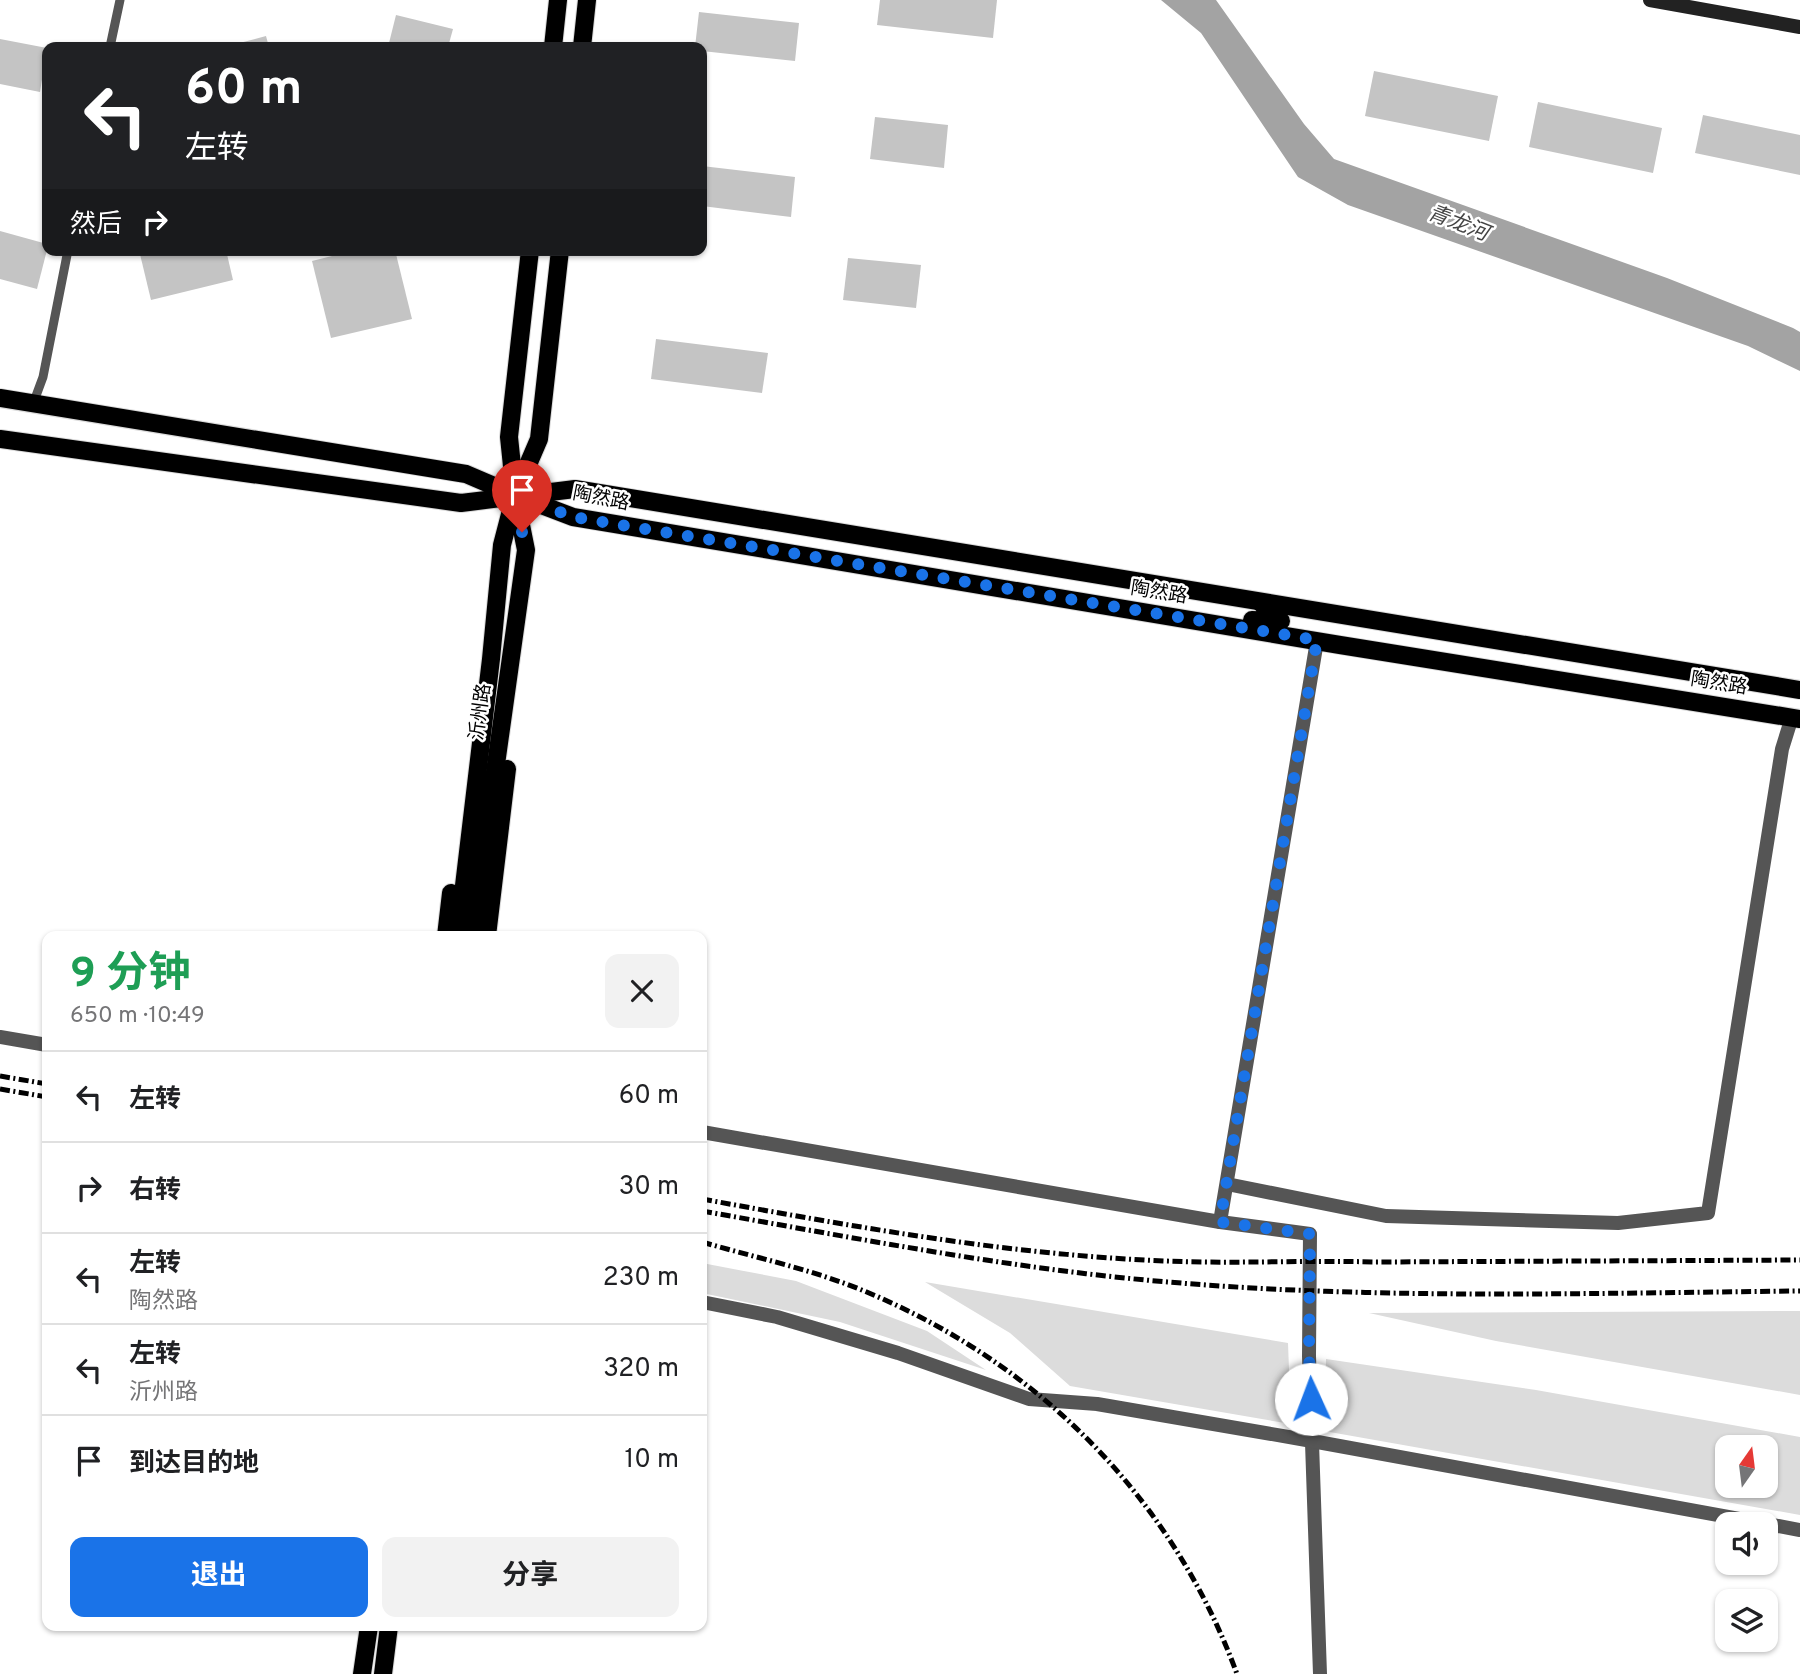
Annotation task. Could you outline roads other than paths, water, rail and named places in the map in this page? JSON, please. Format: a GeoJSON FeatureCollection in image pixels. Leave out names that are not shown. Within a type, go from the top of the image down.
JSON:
{"type":"FeatureCollection","features":[{"type":"Feature","properties":{"kind":"main road"},"geometry":{"type":"LineString","coordinates":[[554,42],[558,0]]}},
{"type":"Feature","properties":{"kind":"main road"},"geometry":{"type":"LineString","coordinates":[[583,42],[587,0]]}},
{"type":"Feature","properties":{"kind":"main road","name":"沂州路"},"geometry":{"type":"LineString","coordinates":[[473,931],[526,550],[515,495],[509,437],[529,256]]}},
{"type":"Feature","properties":{"kind":"main road","name":"沂州路"},"geometry":{"type":"LineString","coordinates":[[459,931],[502,545],[515,495],[539,439],[559,256]]}},
{"type":"Feature","properties":{"kind":"main road","name":"陶然路"},"geometry":{"type":"LineString","coordinates":[[0,398],[466,474],[573,517],[1796,718]]}},
{"type":"Feature","properties":{"kind":"main road","name":"陶然路"},"geometry":{"type":"LineString","coordinates":[[0,439],[461,503],[575,489],[1800,690]]}},
{"type":"Feature","properties":{"kind":"main road"},"geometry":{"type":"LineString","coordinates":[[1175,617],[1281,621],[1261,603]]}},
{"type":"Feature","properties":{"kind":"main road"},"geometry":{"type":"LineString","coordinates":[[1378,650],[1359,630],[1443,632]]}},
{"type":"Feature","properties":{"kind":"main road"},"geometry":{"type":"LineString","coordinates":[[447,931],[477,691],[491,659]]}},
{"type":"Feature","properties":{"kind":"main road"},"geometry":{"type":"LineString","coordinates":[[488,931],[514,707],[509,666]]}},
{"type":"Feature","properties":{"kind":"main road"},"geometry":{"type":"LineString","coordinates":[[362,1631],[363,1670]]}},
{"type":"Feature","properties":{"kind":"main road"},"geometry":{"type":"LineString","coordinates":[[363,1670],[368,1631]]}},
{"type":"Feature","properties":{"kind":"main road"},"geometry":{"type":"LineString","coordinates":[[384,1672],[388,1631]]}},
{"type":"Feature","properties":{"kind":"main road"},"geometry":{"type":"LineString","coordinates":[[384,1672],[397,1631]]}},
{"type":"Feature","properties":{"kind":"street"},"geometry":{"type":"LineString","coordinates":[[1650,0],[1800,27]]}},
{"type":"Feature","properties":{"kind":"street"},"geometry":{"type":"LineString","coordinates":[[1220,1222],[1317,640]]}},
{"type":"Feature","properties":{"kind":"street"},"geometry":{"type":"LineString","coordinates":[[1227,1184],[1386,1216],[1618,1223],[1708,1213],[1782,750],[1796,718]]}},
{"type":"Feature","properties":{"kind":"street"},"geometry":{"type":"LineString","coordinates":[[0,1037],[42,1044]]}},
{"type":"Feature","properties":{"kind":"street"},"geometry":{"type":"LineString","coordinates":[[707,1133],[1220,1222],[1310,1234],[1309,1356],[1320,1674]]}},
{"type":"Feature","properties":{"kind":"street"},"geometry":{"type":"LineString","coordinates":[[707,1303],[801,1324],[898,1353],[1029,1399],[1097,1404],[1800,1530]]}},
{"type":"Feature","properties":{"kind":"lane"},"geometry":{"type":"LineString","coordinates":[[111,42],[120,0]]}},
{"type":"Feature","properties":{"kind":"lane"},"geometry":{"type":"LineString","coordinates":[[33,404],[43,377],[67,256]]}},
{"type":"Feature","properties":{"kind":"water","name":"青龙河"},"geometry":{"type":"Polygon","coordinates":[[[1161,0],[1216,0],[1304,124],[1334,159],[1667,278],[1793,328],[1800,332],[1800,371],[1748,346],[1348,205],[1298,177],[1201,33],[1161,0]]]}},
{"type":"Feature","properties":{"kind":"railway"},"geometry":{"type":"LineString","coordinates":[[0,1076],[42,1083]]}},
{"type":"Feature","properties":{"kind":"railway"},"geometry":{"type":"LineString","coordinates":[[0,1089],[42,1096]]}},
{"type":"Feature","properties":{"kind":"railway"},"geometry":{"type":"LineString","coordinates":[[707,1200],[933,1238],[1108,1258],[1218,1262],[1800,1260]]}},
{"type":"Feature","properties":{"kind":"railway"},"geometry":{"type":"LineString","coordinates":[[707,1212],[992,1261],[1109,1276],[1247,1288],[1563,1294],[1800,1291]]}},
{"type":"Feature","properties":{"kind":"railway"},"geometry":{"type":"LineString","coordinates":[[707,1243],[807,1271],[869,1293],[931,1323],[990,1358],[1044,1399],[1093,1445],[1138,1496],[1177,1551],[1210,1610],[1237,1674]]}}]}
